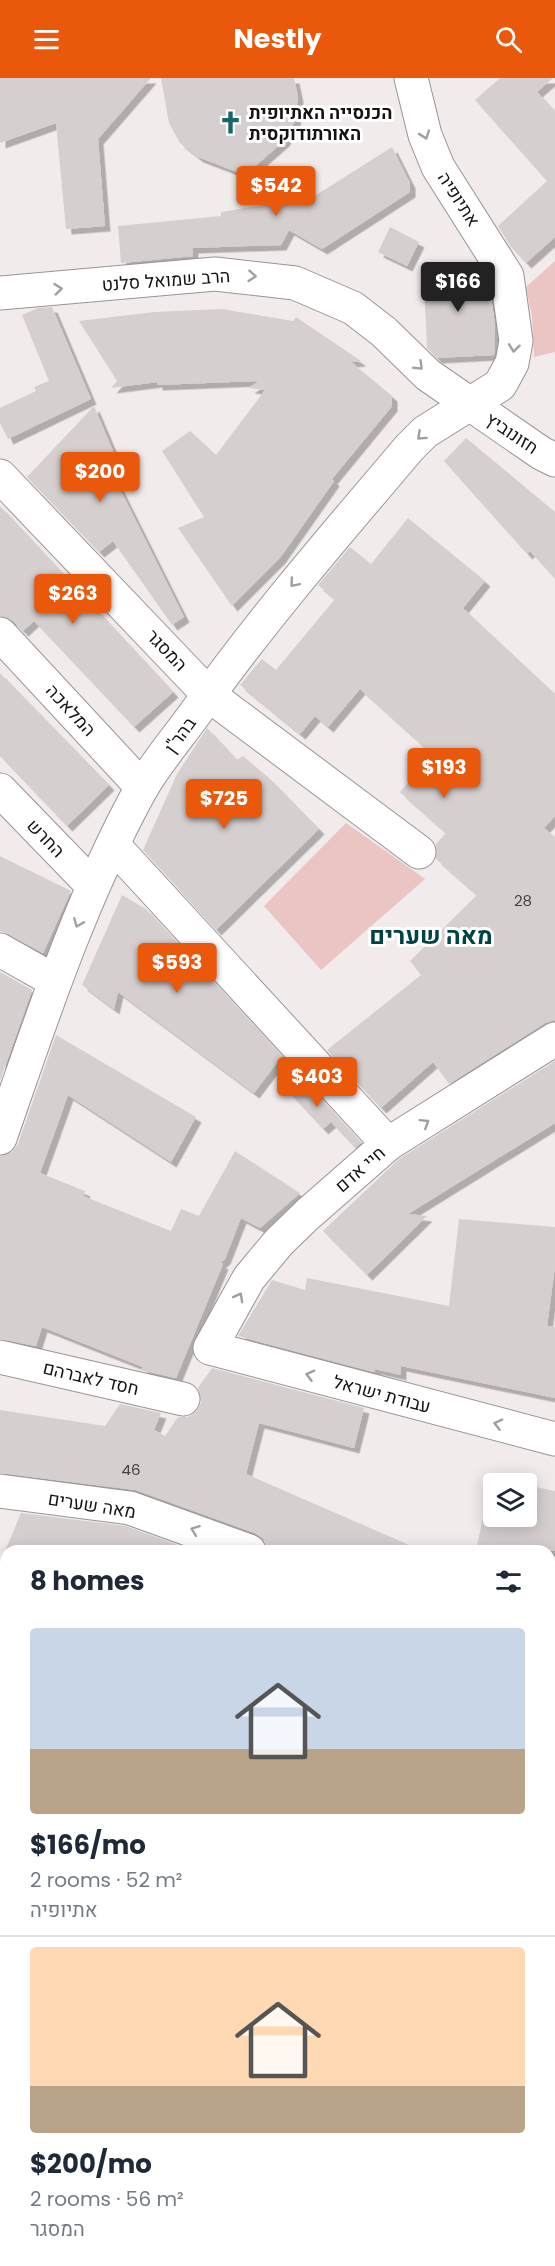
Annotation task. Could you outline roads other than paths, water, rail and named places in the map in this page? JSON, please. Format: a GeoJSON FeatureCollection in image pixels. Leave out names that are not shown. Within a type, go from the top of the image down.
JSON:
{"type":"FeatureCollection","features":[{"type":"Feature","properties":{"kind":"street","name":"אתיופיה"},"geometry":{"type":"LineString","coordinates":[[411,78],[425,135],[438,167],[507,276],[516,341],[512,363],[500,385],[471,405]]}},
{"type":"Feature","properties":{"kind":"street","name":"הרב שמואל סלנט"},"geometry":{"type":"LineString","coordinates":[[0,294],[215,274],[295,283],[353,308],[384,332],[428,375],[471,405]]}},
{"type":"Feature","properties":{"kind":"street","name":"חזונוביץ"},"geometry":{"type":"LineString","coordinates":[[471,405],[541,453],[555,460]]}},
{"type":"Feature","properties":{"kind":"street","name":"בהר\"ן"},"geometry":{"type":"LineString","coordinates":[[0,1138],[55,981],[93,886],[142,787],[276,604],[410,447],[425,432],[471,405]]}},
{"type":"Feature","properties":{"kind":"street","name":"המסגר"},"geometry":{"type":"LineString","coordinates":[[0,476],[209,695],[419,852]]}},
{"type":"Feature","properties":{"kind":"street","name":"המלאכה"},"geometry":{"type":"LineString","coordinates":[[0,634],[142,787]]}},
{"type":"Feature","properties":{"kind":"street","name":"החרש"},"geometry":{"type":"LineString","coordinates":[[0,790],[93,886]]}},
{"type":"Feature","properties":{"kind":"street"},"geometry":{"type":"LineString","coordinates":[[113,845],[388,1144]]}},
{"type":"Feature","properties":{"kind":"street"},"geometry":{"type":"LineString","coordinates":[[0,950],[55,981]]}},
{"type":"Feature","properties":{"kind":"street","name":"חיי אדם"},"geometry":{"type":"LineString","coordinates":[[210,1348],[249,1278],[279,1242],[388,1144],[555,1039]]}},
{"type":"Feature","properties":{"kind":"street","name":"עבודת ישראל"},"geometry":{"type":"LineString","coordinates":[[210,1348],[555,1439]]}},
{"type":"Feature","properties":{"kind":"street","name":"חסד לאברהם"},"geometry":{"type":"LineString","coordinates":[[0,1357],[183,1399]]}},
{"type":"Feature","properties":{"kind":"street","name":"מאה שערים"},"geometry":{"type":"LineString","coordinates":[[4,1500],[130,1509],[232,1545]]}},
{"type":"Feature","properties":{"kind":"place","name":"הכנסייה האתיופית האורתודוקסית"},"geometry":{"type":"Point","coordinates":[231,122]}},
{"type":"Feature","properties":{"kind":"district","name":"מאה שערים"},"geometry":{"type":"Point","coordinates":[431,935]}}]}
